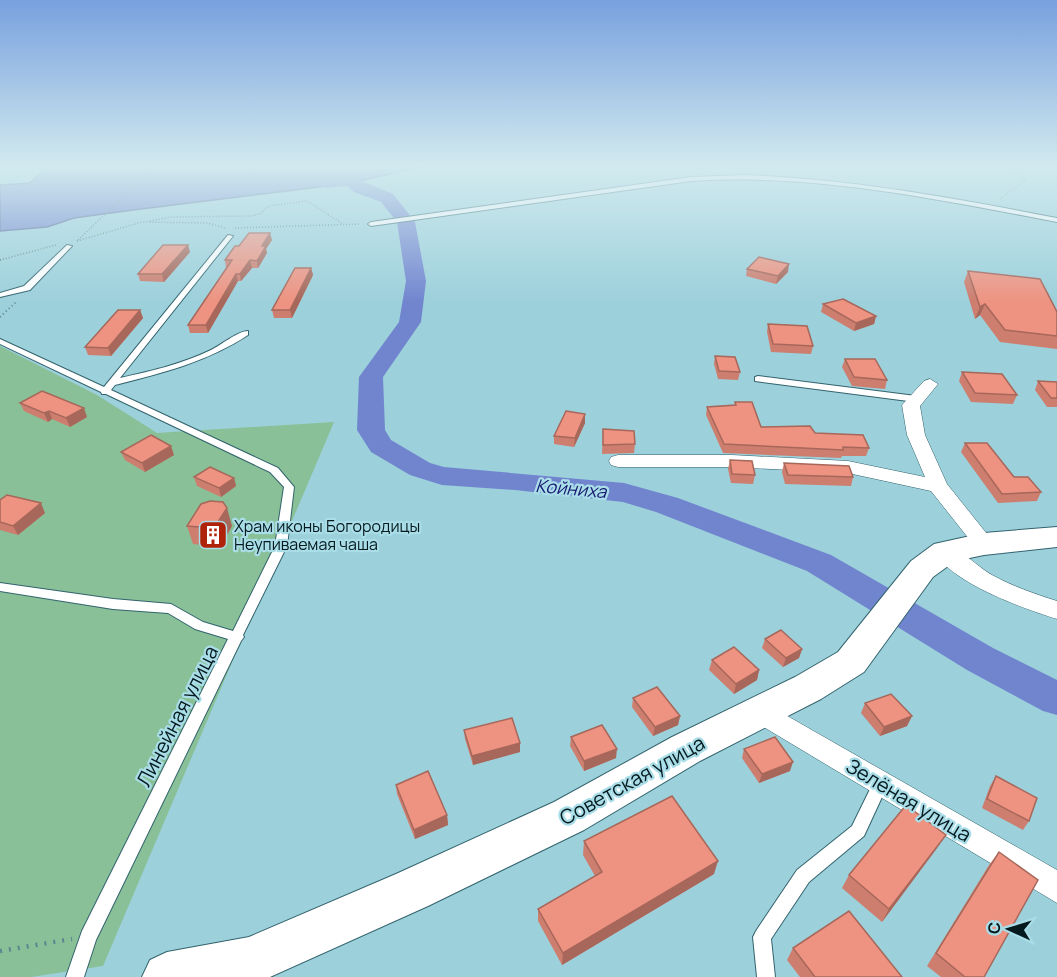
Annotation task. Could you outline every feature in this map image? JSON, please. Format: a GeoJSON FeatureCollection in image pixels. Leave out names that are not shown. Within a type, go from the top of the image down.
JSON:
{"type":"FeatureCollection","features":[{"type":"Feature","properties":{"kind":"main road"},"geometry":{"type":"LineString","coordinates":[[934,560],[984,544],[1057,537]]}},
{"type":"Feature","properties":{"kind":"main road","name":"Советская улица"},"geometry":{"type":"LineString","coordinates":[[167,977],[250,961],[381,904],[569,816],[686,749],[761,712],[851,662],[934,560]]}},
{"type":"Feature","properties":{"kind":"street"},"geometry":{"type":"LineString","coordinates":[[930,384],[911,405],[916,435],[938,486],[984,544]]}},
{"type":"Feature","properties":{"kind":"street"},"geometry":{"type":"LineString","coordinates":[[618,461],[732,461],[848,467],[938,486]]}},
{"type":"Feature","properties":{"kind":"street"},"geometry":{"type":"LineString","coordinates":[[934,560],[964,568],[1000,591],[1057,610]]}},
{"type":"Feature","properties":{"kind":"street","name":"Зелёная улица"},"geometry":{"type":"LineString","coordinates":[[761,712],[1057,887]]}},
{"type":"Feature","properties":{"kind":"lane"},"geometry":{"type":"LineString","coordinates":[[371,224],[466,211]]}},
{"type":"Feature","properties":{"kind":"lane"},"geometry":{"type":"LineString","coordinates":[[1009,211],[1057,220]]}},
{"type":"Feature","properties":{"kind":"lane"},"geometry":{"type":"LineString","coordinates":[[2,345],[105,392],[230,237]]}},
{"type":"Feature","properties":{"kind":"lane"},"geometry":{"type":"LineString","coordinates":[[0,295],[27,288],[69,246]]}},
{"type":"Feature","properties":{"kind":"lane"},"geometry":{"type":"LineString","coordinates":[[112,383],[202,360],[228,346],[245,333]]}},
{"type":"Feature","properties":{"kind":"lane"},"geometry":{"type":"LineString","coordinates":[[758,379],[916,399]]}},
{"type":"Feature","properties":{"kind":"lane","name":"Линейная улица"},"geometry":{"type":"LineString","coordinates":[[75,977],[88,937],[281,546],[288,488],[274,470],[105,392]]}},
{"type":"Feature","properties":{"kind":"lane"},"geometry":{"type":"LineString","coordinates":[[0,587],[113,604],[171,609],[199,626],[238,637]]}},
{"type":"Feature","properties":{"kind":"lane"},"geometry":{"type":"LineString","coordinates":[[766,977],[762,937],[803,876],[858,831],[880,784]]}},
{"type":"Feature","properties":{"kind":"path"},"geometry":{"type":"LineString","coordinates":[[92,225],[108,211]]}},
{"type":"Feature","properties":{"kind":"path"},"geometry":{"type":"LineString","coordinates":[[77,241],[142,222],[171,217],[251,216],[264,211]]}},
{"type":"Feature","properties":{"kind":"path"},"geometry":{"type":"LineString","coordinates":[[322,211],[344,225]]}},
{"type":"Feature","properties":{"kind":"path"},"geometry":{"type":"LineString","coordinates":[[142,222],[207,223],[220,228],[304,228],[315,225],[371,224]]}},
{"type":"Feature","properties":{"kind":"path"},"geometry":{"type":"LineString","coordinates":[[0,260],[56,244]]}},
{"type":"Feature","properties":{"kind":"path"},"geometry":{"type":"LineString","coordinates":[[0,951],[88,937]]}},
{"type":"Feature","properties":{"kind":"green space"},"geometry":{"type":"Polygon","coordinates":[[[0,346],[97,395],[157,433],[334,422],[103,966],[31,977],[0,977],[0,346]]]}},
{"type":"Feature","properties":{"kind":"water"},"geometry":{"type":"Polygon","coordinates":[[[0,211],[129,211],[74,218],[47,227],[0,231],[0,211]]]}},
{"type":"Feature","properties":{"kind":"building"},"geometry":{"type":"Polygon","coordinates":[[[249,233],[270,233],[262,246],[266,246],[257,261],[250,260],[240,274],[236,274],[206,325],[188,325],[232,260],[225,260],[235,246],[239,246],[249,233]]]}},
{"type":"Feature","properties":{"kind":"building"},"geometry":{"type":"Polygon","coordinates":[[[163,245],[188,245],[162,274],[138,274],[163,245]]]}},
{"type":"Feature","properties":{"kind":"building"},"geometry":{"type":"Polygon","coordinates":[[[759,257],[789,264],[778,276],[747,269],[759,257]]]}},
{"type":"Feature","properties":{"kind":"building"},"geometry":{"type":"Polygon","coordinates":[[[295,268],[311,268],[290,310],[272,310],[295,268]]]}},
{"type":"Feature","properties":{"kind":"building"},"geometry":{"type":"Polygon","coordinates":[[[968,271],[1040,279],[1057,312],[1057,336],[1005,330],[985,304],[980,307],[968,271]]]}},
{"type":"Feature","properties":{"kind":"building"},"geometry":{"type":"Polygon","coordinates":[[[843,299],[876,316],[856,323],[823,304],[843,299]]]}},
{"type":"Feature","properties":{"kind":"building"},"geometry":{"type":"Polygon","coordinates":[[[118,310],[140,310],[108,348],[85,347],[118,310]]]}},
{"type":"Feature","properties":{"kind":"building"},"geometry":{"type":"Polygon","coordinates":[[[768,324],[807,326],[813,346],[773,344],[768,324]]]}},
{"type":"Feature","properties":{"kind":"building"},"geometry":{"type":"Polygon","coordinates":[[[715,356],[735,357],[740,372],[719,371],[715,356]]]}},
{"type":"Feature","properties":{"kind":"building"},"geometry":{"type":"Polygon","coordinates":[[[845,359],[875,359],[887,380],[854,377],[845,359]]]}},
{"type":"Feature","properties":{"kind":"building"},"geometry":{"type":"Polygon","coordinates":[[[962,372],[1002,374],[1017,395],[975,393],[962,372]]]}},
{"type":"Feature","properties":{"kind":"building"},"geometry":{"type":"Polygon","coordinates":[[[1038,381],[1057,382],[1057,398],[1051,398],[1038,381]]]}},
{"type":"Feature","properties":{"kind":"building"},"geometry":{"type":"Polygon","coordinates":[[[42,391],[84,408],[66,418],[49,411],[44,413],[20,403],[42,391]]]}},
{"type":"Feature","properties":{"kind":"building"},"geometry":{"type":"Polygon","coordinates":[[[735,402],[752,402],[761,427],[810,426],[815,433],[863,435],[869,448],[843,447],[843,450],[724,444],[707,407],[736,405],[735,402]]]}},
{"type":"Feature","properties":{"kind":"building"},"geometry":{"type":"Polygon","coordinates":[[[566,411],[585,414],[575,438],[554,436],[566,411]]]}},
{"type":"Feature","properties":{"kind":"building"},"geometry":{"type":"Polygon","coordinates":[[[603,429],[634,431],[635,444],[603,445],[603,429]]]}},
{"type":"Feature","properties":{"kind":"building"},"geometry":{"type":"Polygon","coordinates":[[[151,435],[171,446],[142,463],[121,452],[151,435]]]}},
{"type":"Feature","properties":{"kind":"building"},"geometry":{"type":"Polygon","coordinates":[[[965,443],[987,443],[1014,477],[1028,477],[1041,492],[1002,494],[965,443]]]}},
{"type":"Feature","properties":{"kind":"building"},"geometry":{"type":"Polygon","coordinates":[[[730,460],[752,461],[755,475],[732,474],[730,460]]]}},
{"type":"Feature","properties":{"kind":"building"},"geometry":{"type":"Polygon","coordinates":[[[784,463],[849,466],[853,477],[788,475],[784,463]]]}},
{"type":"Feature","properties":{"kind":"building"},"geometry":{"type":"Polygon","coordinates":[[[210,467],[234,478],[219,488],[194,477],[210,467]]]}},
{"type":"Feature","properties":{"kind":"building"},"geometry":{"type":"Polygon","coordinates":[[[7,495],[41,503],[13,526],[0,522],[0,500],[7,495]]]}},
{"type":"Feature","properties":{"kind":"building"},"geometry":{"type":"Polygon","coordinates":[[[210,501],[223,502],[227,508],[214,528],[187,526],[201,504],[210,501]]]}},
{"type":"Feature","properties":{"kind":"building"},"geometry":{"type":"Polygon","coordinates":[[[781,630],[802,649],[786,658],[765,639],[781,630]]]}},
{"type":"Feature","properties":{"kind":"building"},"geometry":{"type":"Polygon","coordinates":[[[734,647],[759,670],[736,684],[712,660],[734,647]]]}},
{"type":"Feature","properties":{"kind":"building"},"geometry":{"type":"Polygon","coordinates":[[[657,687],[680,716],[655,727],[633,698],[657,687]]]}},
{"type":"Feature","properties":{"kind":"building"},"geometry":{"type":"Polygon","coordinates":[[[891,694],[912,716],[884,727],[865,703],[891,694]]]}},
{"type":"Feature","properties":{"kind":"building"},"geometry":{"type":"Polygon","coordinates":[[[512,718],[520,743],[472,756],[464,730],[512,718]]]}},
{"type":"Feature","properties":{"kind":"building"},"geometry":{"type":"Polygon","coordinates":[[[602,725],[617,749],[584,761],[571,737],[602,725]]]}},
{"type":"Feature","properties":{"kind":"building"},"geometry":{"type":"Polygon","coordinates":[[[775,737],[793,762],[762,774],[744,749],[775,737]]]}},
{"type":"Feature","properties":{"kind":"building"},"geometry":{"type":"Polygon","coordinates":[[[428,771],[447,815],[414,830],[396,785],[428,771]]]}},
{"type":"Feature","properties":{"kind":"building"},"geometry":{"type":"Polygon","coordinates":[[[996,776],[1037,798],[1029,821],[987,799],[996,776]]]}},
{"type":"Feature","properties":{"kind":"building"},"geometry":{"type":"Polygon","coordinates":[[[672,796],[718,861],[563,953],[538,909],[602,872],[584,841],[672,796]]]}},
{"type":"Feature","properties":{"kind":"building"},"geometry":{"type":"Polygon","coordinates":[[[906,805],[946,835],[889,909],[849,875],[906,805]]]}},
{"type":"Feature","properties":{"kind":"building"},"geometry":{"type":"Polygon","coordinates":[[[999,852],[1038,880],[984,977],[965,977],[936,953],[999,852]]]}},
{"type":"Feature","properties":{"kind":"building"},"geometry":{"type":"Polygon","coordinates":[[[849,911],[902,977],[815,977],[793,948],[849,911]]]}},
{"type":"Feature","properties":{"kind":"waterway","name":"Койниха"},"geometry":{"type":"LineString","coordinates":[[397,211],[406,222],[416,281],[410,322],[371,377],[371,430],[381,446],[420,469],[442,476],[515,481],[624,493],[667,505],[819,563],[980,659],[1057,699]]}},
{"type":"Feature","properties":{"kind":"place","name":"Храм иконы Богородицы Неупиваемая чаша"},"geometry":{"type":"Point","coordinates":[213,535]}}]}
